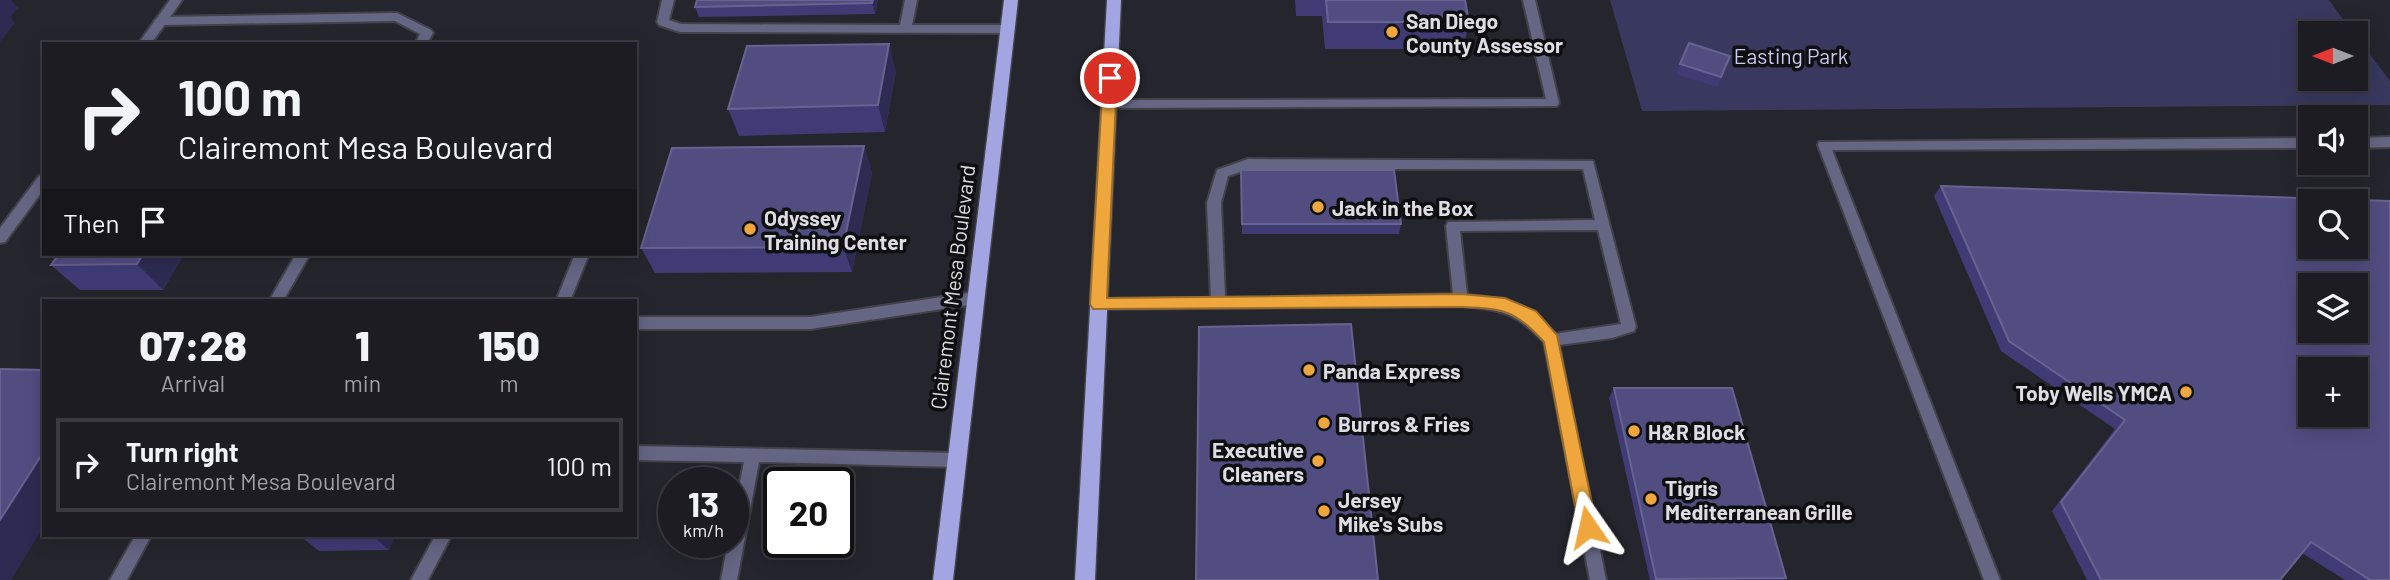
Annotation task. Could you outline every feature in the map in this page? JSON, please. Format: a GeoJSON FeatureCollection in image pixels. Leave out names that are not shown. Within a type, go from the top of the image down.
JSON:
{"type":"FeatureCollection","features":[{"type":"Feature","properties":{"kind":"main road","name":"Clairemont Mesa Boulevard"},"geometry":{"type":"LineString","coordinates":[[943,580],[1011,0]]}},
{"type":"Feature","properties":{"kind":"main road"},"geometry":{"type":"LineString","coordinates":[[1085,580],[1114,0]]}},
{"type":"Feature","properties":{"kind":"street"},"geometry":{"type":"LineString","coordinates":[[145,42],[176,0]]}},
{"type":"Feature","properties":{"kind":"street"},"geometry":{"type":"LineString","coordinates":[[668,0],[663,22],[674,27],[1007,29]]}},
{"type":"Feature","properties":{"kind":"street"},"geometry":{"type":"LineString","coordinates":[[905,29],[911,0]]}},
{"type":"Feature","properties":{"kind":"street"},"geometry":{"type":"LineString","coordinates":[[1108,104],[1553,103],[1529,0]]}},
{"type":"Feature","properties":{"kind":"street"},"geometry":{"type":"LineString","coordinates":[[160,21],[397,18],[427,33],[422,42]]}},
{"type":"Feature","properties":{"kind":"street"},"geometry":{"type":"LineString","coordinates":[[2368,143],[2390,142]]}},
{"type":"Feature","properties":{"kind":"street"},"geometry":{"type":"LineString","coordinates":[[1992,580],[1824,145],[2298,143]]}},
{"type":"Feature","properties":{"kind":"street"},"geometry":{"type":"LineString","coordinates":[[1218,303],[1214,203],[1223,173],[1248,164],[1588,164],[1629,327],[1612,332],[1551,340]]}},
{"type":"Feature","properties":{"kind":"street"},"geometry":{"type":"LineString","coordinates":[[0,239],[42,182]]}},
{"type":"Feature","properties":{"kind":"street"},"geometry":{"type":"LineString","coordinates":[[1461,300],[1453,226],[1603,225]]}},
{"type":"Feature","properties":{"kind":"street"},"geometry":{"type":"LineString","coordinates":[[277,299],[302,256]]}},
{"type":"Feature","properties":{"kind":"street"},"geometry":{"type":"LineString","coordinates":[[564,299],[581,256]]}},
{"type":"Feature","properties":{"kind":"street"},"geometry":{"type":"LineString","coordinates":[[637,323],[810,323],[975,298]]}},
{"type":"Feature","properties":{"kind":"street"},"geometry":{"type":"LineString","coordinates":[[1098,304],[1461,300],[1499,303],[1530,316],[1551,340],[1598,580]]}},
{"type":"Feature","properties":{"kind":"street"},"geometry":{"type":"LineString","coordinates":[[637,453],[956,460]]}},
{"type":"Feature","properties":{"kind":"street"},"geometry":{"type":"LineString","coordinates":[[729,580],[753,456]]}},
{"type":"Feature","properties":{"kind":"street"},"geometry":{"type":"LineString","coordinates":[[118,580],[142,537]]}},
{"type":"Feature","properties":{"kind":"street"},"geometry":{"type":"LineString","coordinates":[[419,580],[442,537]]}},
{"type":"Feature","properties":{"kind":"green space","name":"Easting Park"},"geometry":{"type":"Polygon","coordinates":[[[1610,0],[2329,0],[2344,21],[2298,21],[2298,91],[2368,91],[2368,52],[2390,81],[2390,105],[1642,111],[1610,0]]]}},
{"type":"Feature","properties":{"kind":"building"},"geometry":{"type":"Polygon","coordinates":[[[697,0],[873,0],[872,3],[695,7],[697,0]]]}},
{"type":"Feature","properties":{"kind":"building"},"geometry":{"type":"Polygon","coordinates":[[[1326,0],[1465,0],[1469,22],[1328,22],[1326,0]]]}},
{"type":"Feature","properties":{"kind":"building"},"geometry":{"type":"Polygon","coordinates":[[[1689,43],[1730,56],[1721,77],[1680,64],[1689,43]]]}},
{"type":"Feature","properties":{"kind":"building"},"geometry":{"type":"Polygon","coordinates":[[[889,44],[878,105],[728,109],[747,46],[889,44]]]}},
{"type":"Feature","properties":{"kind":"building"},"geometry":{"type":"Polygon","coordinates":[[[864,146],[843,247],[641,248],[672,148],[864,146]]]}},
{"type":"Feature","properties":{"kind":"building","name":"Jack in the Box"},"geometry":{"type":"Polygon","coordinates":[[[1241,170],[1394,170],[1401,224],[1242,224],[1241,170]]]}},
{"type":"Feature","properties":{"kind":"building","name":"Toby Wells YMCA"},"geometry":{"type":"Polygon","coordinates":[[[1941,186],[2298,198],[2298,259],[2368,259],[2368,200],[2390,201],[2390,580],[2370,580],[2311,542],[2280,580],[2101,580],[2061,502],[2125,420],[2009,341],[1941,186]]]}},
{"type":"Feature","properties":{"kind":"building"},"geometry":{"type":"Polygon","coordinates":[[[58,256],[142,256],[137,264],[51,265],[58,256]]]}},
{"type":"Feature","properties":{"kind":"building"},"geometry":{"type":"Polygon","coordinates":[[[1351,324],[1378,580],[1196,580],[1199,327],[1351,324]]]}},
{"type":"Feature","properties":{"kind":"building"},"geometry":{"type":"Polygon","coordinates":[[[0,369],[42,370],[42,454],[0,520],[0,369]]]}},
{"type":"Feature","properties":{"kind":"building"},"geometry":{"type":"Polygon","coordinates":[[[1614,388],[1732,388],[1786,578],[1656,579],[1614,388]]]}},
{"type":"Feature","properties":{"kind":"place","name":"San Diego County Assessor"},"geometry":{"type":"Point","coordinates":[1392,32]}},
{"type":"Feature","properties":{"kind":"place","name":"Jack in the Box"},"geometry":{"type":"Point","coordinates":[1318,207]}},
{"type":"Feature","properties":{"kind":"place","name":"Odyssey Training Center"},"geometry":{"type":"Point","coordinates":[750,229]}},
{"type":"Feature","properties":{"kind":"place","name":"Panda Express"},"geometry":{"type":"Point","coordinates":[1309,370]}},
{"type":"Feature","properties":{"kind":"place","name":"Toby Wells YMCA"},"geometry":{"type":"Point","coordinates":[2186,392]}},
{"type":"Feature","properties":{"kind":"place","name":"Burros & Fries"},"geometry":{"type":"Point","coordinates":[1324,423]}},
{"type":"Feature","properties":{"kind":"place","name":"H&R Block"},"geometry":{"type":"Point","coordinates":[1634,431]}},
{"type":"Feature","properties":{"kind":"place","name":"Executive Cleaners"},"geometry":{"type":"Point","coordinates":[1318,461]}},
{"type":"Feature","properties":{"kind":"place","name":"Tigris Mediterranean Grille"},"geometry":{"type":"Point","coordinates":[1651,499]}},
{"type":"Feature","properties":{"kind":"place","name":"Jersey Mike's Subs"},"geometry":{"type":"Point","coordinates":[1324,511]}},
{"type":"Feature","properties":{"kind":"route"},"geometry":{"type":"LineString","coordinates":[[1110,78],[1098,304],[1461,300],[1499,303],[1530,316],[1551,340],[1588,527]]}}]}
